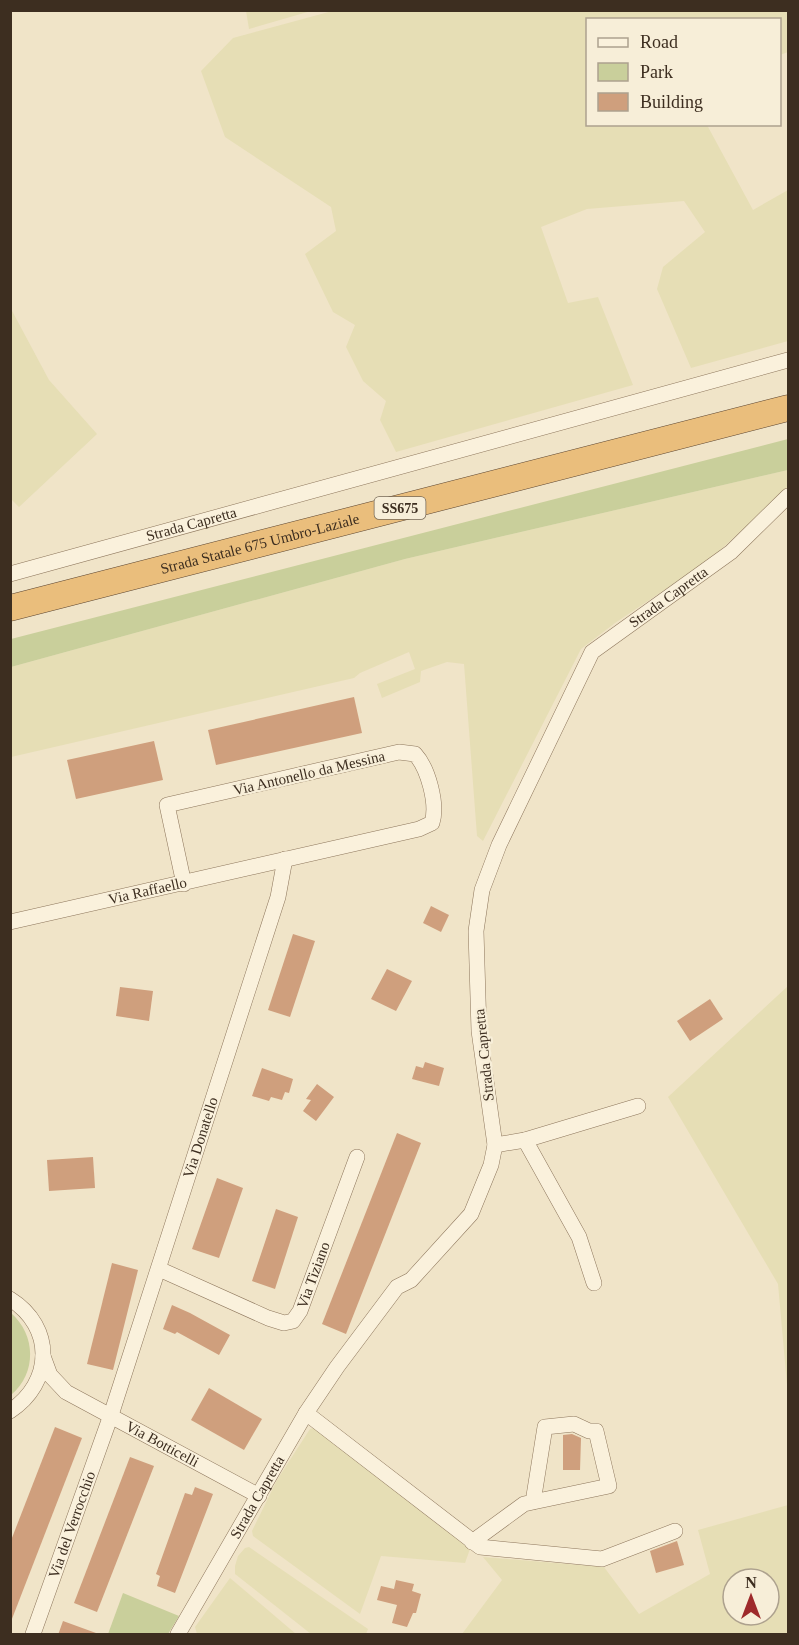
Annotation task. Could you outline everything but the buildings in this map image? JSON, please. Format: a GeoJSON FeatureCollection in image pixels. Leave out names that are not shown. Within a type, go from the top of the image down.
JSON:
{"type":"FeatureCollection","features":[{"type":"Feature","properties":{"kind":"highway","name":"Strada Statale 675 Umbro-Laziale"},"geometry":{"type":"LineString","coordinates":[[10,609],[789,408]]}},
{"type":"Feature","properties":{"kind":"highway","name":"Strada Statale 675 Umbro-Laziale"},"geometry":{"type":"LineString","coordinates":[[10,625],[789,425]]}},
{"type":"Feature","properties":{"kind":"street","name":"Strada Capretta"},"geometry":{"type":"LineString","coordinates":[[10,574],[789,360]]}},
{"type":"Feature","properties":{"kind":"street","name":"Strada Capretta"},"geometry":{"type":"LineString","coordinates":[[178,1635],[306,1413],[337,1367],[397,1287],[411,1280],[471,1214],[492,1165],[495,1146],[479,1031],[476,931],[482,890],[491,864],[592,652],[731,552],[789,496]]}},
{"type":"Feature","properties":{"kind":"street","name":"Via Antonello da Messina"},"geometry":{"type":"LineString","coordinates":[[184,884],[167,805],[399,752],[416,754],[424,764],[435,812],[432,823],[419,829],[285,859]]}},
{"type":"Feature","properties":{"kind":"street","name":"Via Raffaello"},"geometry":{"type":"LineString","coordinates":[[11,921],[184,884],[285,859]]}},
{"type":"Feature","properties":{"kind":"street","name":"Via Donatello"},"geometry":{"type":"LineString","coordinates":[[111,1415],[278,897],[285,859]]}},
{"type":"Feature","properties":{"kind":"street"},"geometry":{"type":"LineString","coordinates":[[495,1146],[525,1140],[638,1106]]}},
{"type":"Feature","properties":{"kind":"street"},"geometry":{"type":"LineString","coordinates":[[525,1140],[579,1237],[594,1283]]}},
{"type":"Feature","properties":{"kind":"street","name":"Via Tiziano"},"geometry":{"type":"LineString","coordinates":[[159,1269],[268,1318],[284,1323],[293,1321],[300,1311],[357,1157]]}},
{"type":"Feature","properties":{"kind":"street"},"geometry":{"type":"LineString","coordinates":[[10,1299],[21,1306],[35,1324],[40,1334],[43,1356],[39,1377],[28,1397],[10,1411]]}},
{"type":"Feature","properties":{"kind":"street","name":"Via Botticelli"},"geometry":{"type":"LineString","coordinates":[[43,1356],[50,1375],[66,1392],[259,1496]]}},
{"type":"Feature","properties":{"kind":"street"},"geometry":{"type":"LineString","coordinates":[[28,1397],[66,1392]]}},
{"type":"Feature","properties":{"kind":"street"},"geometry":{"type":"LineString","coordinates":[[306,1413],[480,1547],[602,1559],[675,1531]]}},
{"type":"Feature","properties":{"kind":"street","name":"Via del Verrocchio"},"geometry":{"type":"LineString","coordinates":[[33,1635],[111,1415]]}},
{"type":"Feature","properties":{"kind":"street"},"geometry":{"type":"LineString","coordinates":[[472,1542],[524,1504],[609,1486],[596,1431],[589,1431],[574,1424],[545,1427],[533,1502]]}},
{"type":"Feature","properties":{"kind":"shaded area"},"geometry":{"type":"Polygon","coordinates":[[[246,10],[311,11],[249,29],[246,10]]]}},
{"type":"Feature","properties":{"kind":"shaded area"},"geometry":{"type":"Polygon","coordinates":[[[336,10],[788,11],[788,52],[781,55],[781,18],[586,18],[586,126],[708,126],[753,210],[788,190],[788,341],[691,368],[657,289],[663,267],[705,232],[684,201],[587,209],[541,227],[568,303],[598,297],[633,385],[396,452],[380,420],[386,401],[363,381],[346,347],[355,325],[333,312],[305,254],[336,231],[331,207],[225,137],[201,71],[233,38],[336,10]]]}},
{"type":"Feature","properties":{"kind":"shaded area"},"geometry":{"type":"Polygon","coordinates":[[[10,307],[49,380],[97,434],[19,507],[10,498],[10,307]]]}},
{"type":"Feature","properties":{"kind":"shaded area"},"geometry":{"type":"Polygon","coordinates":[[[788,470],[788,486],[779,497],[709,560],[615,623],[581,649],[483,841],[477,836],[464,664],[447,662],[421,671],[420,682],[382,698],[377,684],[415,669],[409,652],[360,673],[354,678],[11,757],[11,667],[405,559],[788,470]]]}},
{"type":"Feature","properties":{"kind":"shaded area"},"geometry":{"type":"Polygon","coordinates":[[[788,986],[788,1396],[778,1284],[668,1097],[788,986]]]}},
{"type":"Feature","properties":{"kind":"shaded area"},"geometry":{"type":"Polygon","coordinates":[[[316,1427],[470,1549],[465,1563],[381,1556],[360,1614],[253,1536],[252,1531],[277,1480],[310,1429],[316,1427]]]}},
{"type":"Feature","properties":{"kind":"shaded area"},"geometry":{"type":"Polygon","coordinates":[[[788,1505],[788,1634],[462,1634],[502,1580],[483,1557],[604,1567],[639,1614],[710,1574],[698,1530],[788,1505]]]}},
{"type":"Feature","properties":{"kind":"shaded area"},"geometry":{"type":"Polygon","coordinates":[[[249,1547],[368,1629],[366,1634],[311,1634],[235,1574],[238,1556],[249,1547]]]}},
{"type":"Feature","properties":{"kind":"shaded area"},"geometry":{"type":"Polygon","coordinates":[[[230,1578],[296,1634],[197,1634],[195,1627],[230,1578]]]}},
{"type":"Feature","properties":{"kind":"green space"},"geometry":{"type":"Polygon","coordinates":[[[788,439],[788,470],[405,559],[11,667],[11,639],[788,439]]]}},
{"type":"Feature","properties":{"kind":"green space"},"geometry":{"type":"Polygon","coordinates":[[[11,1313],[25,1332],[30,1354],[25,1376],[11,1395],[11,1313]]]}},
{"type":"Feature","properties":{"kind":"green space"},"geometry":{"type":"Polygon","coordinates":[[[123,1593],[179,1616],[168,1634],[108,1634],[123,1593]]]}}]}
